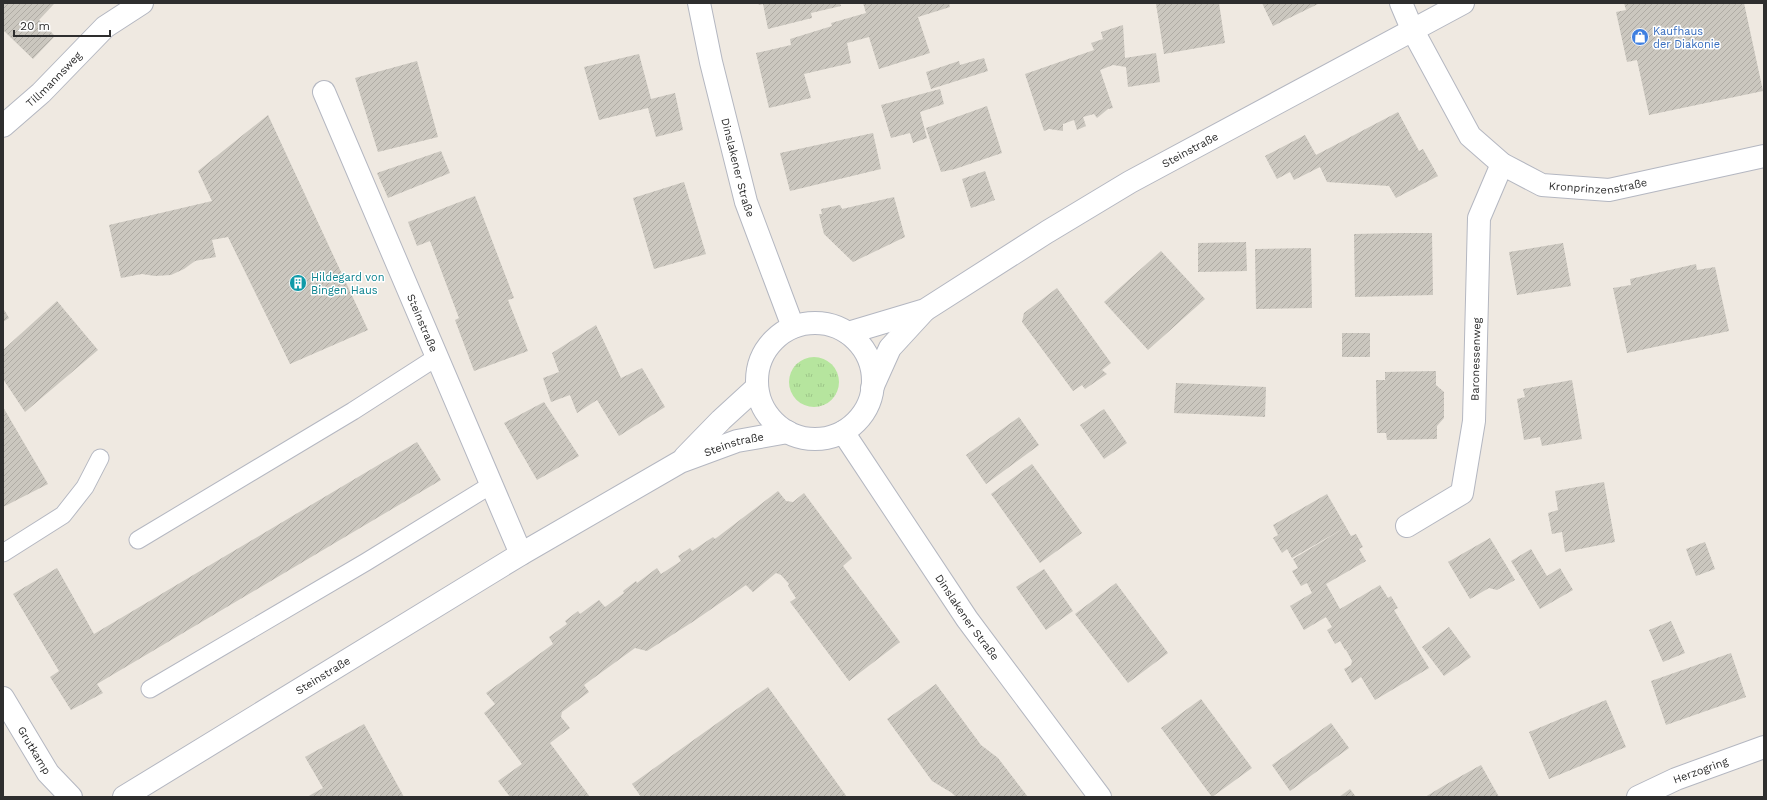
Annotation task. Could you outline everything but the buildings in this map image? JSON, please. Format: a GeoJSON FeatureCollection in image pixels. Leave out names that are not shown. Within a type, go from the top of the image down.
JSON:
{"type":"FeatureCollection","features":[{"type":"Feature","properties":{"kind":"street","name":"Tillmannsweg"},"geometry":{"type":"LineString","coordinates":[[3,126],[41,93],[105,27],[142,3]]}},
{"type":"Feature","properties":{"kind":"street","name":"Dinslakener Straße"},"geometry":{"type":"LineString","coordinates":[[699,3],[711,62],[746,202],[793,327]]}},
{"type":"Feature","properties":{"kind":"street","name":"Kronprinzenstraße"},"geometry":{"type":"LineString","coordinates":[[1401,3],[1412,29],[1470,136],[1502,164],[1542,185],[1609,190],[1764,156]]}},
{"type":"Feature","properties":{"kind":"street","name":"Steinstraße"},"geometry":{"type":"LineString","coordinates":[[872,388],[890,348],[925,310],[1047,232],[1130,182],[1412,29],[1463,3]]}},
{"type":"Feature","properties":{"kind":"street","name":"Steinstraße"},"geometry":{"type":"LineString","coordinates":[[324,92],[521,554]]}},
{"type":"Feature","properties":{"kind":"street","name":"Baronessenweg"},"geometry":{"type":"LineString","coordinates":[[1407,526],[1462,493],[1474,421],[1479,218],[1502,164]]}},
{"type":"Feature","properties":{"kind":"street","name":"Steinstraße"},"geometry":{"type":"LineString","coordinates":[[848,333],[925,310]]}},
{"type":"Feature","properties":{"kind":"street"},"geometry":{"type":"LineString","coordinates":[[812,323],[831,325],[848,333],[862,346],[871,364],[873,384],[869,403],[859,420],[843,432],[825,438],[807,438],[788,432],[773,421],[762,406],[757,387],[758,369],[765,351],[777,337],[793,327],[812,323]]}},
{"type":"Feature","properties":{"kind":"street","name":"Steinstraße"},"geometry":{"type":"LineString","coordinates":[[680,462],[721,420],[757,387]]}},
{"type":"Feature","properties":{"kind":"street","name":"Steinstraße"},"geometry":{"type":"LineString","coordinates":[[124,797],[521,554],[680,462],[737,441],[788,432]]}},
{"type":"Feature","properties":{"kind":"street","name":"Dinslakener Straße"},"geometry":{"type":"LineString","coordinates":[[843,432],[966,619],[1100,797]]}},
{"type":"Feature","properties":{"kind":"street","name":"Grutkamp"},"geometry":{"type":"LineString","coordinates":[[3,698],[48,773],[71,797]]}},
{"type":"Feature","properties":{"kind":"street","name":"Herzogring"},"geometry":{"type":"LineString","coordinates":[[1638,797],[1676,779],[1764,747]]}},
{"type":"Feature","properties":{"kind":"lane"},"geometry":{"type":"LineString","coordinates":[[138,540],[353,412],[437,358]]}},
{"type":"Feature","properties":{"kind":"lane"},"geometry":{"type":"LineString","coordinates":[[3,553],[63,515],[85,487],[100,458]]}},
{"type":"Feature","properties":{"kind":"lane"},"geometry":{"type":"LineString","coordinates":[[150,690],[366,562],[491,485]]}},
{"type":"Feature","properties":{"kind":"green space"},"geometry":{"type":"Polygon","coordinates":[[[809,357],[819,357],[832,364],[839,377],[839,387],[832,400],[819,407],[809,407],[800,403],[793,396],[789,387],[789,377],[793,368],[800,361],[809,357]]]}},
{"type":"Feature","properties":{"kind":"place","name":"Kaufhaus der Diakonie"},"geometry":{"type":"Point","coordinates":[1640,37]}},
{"type":"Feature","properties":{"kind":"place","name":"Hildegard von Bingen Haus"},"geometry":{"type":"Point","coordinates":[298,283]}}]}
